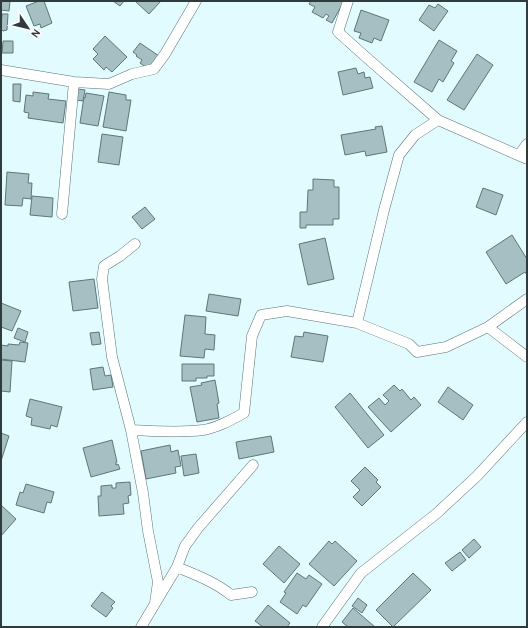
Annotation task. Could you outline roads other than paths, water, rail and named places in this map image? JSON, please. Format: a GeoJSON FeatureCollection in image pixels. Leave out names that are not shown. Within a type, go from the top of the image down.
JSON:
{"type":"FeatureCollection","features":[{"type":"Feature","properties":{"kind":"street"},"geometry":{"type":"LineString","coordinates":[[1,70],[74,82],[109,84],[132,74],[154,69],[165,54],[196,1]]}},
{"type":"Feature","properties":{"kind":"street"},"geometry":{"type":"LineString","coordinates":[[348,1],[338,32],[438,120],[523,157],[527,144]]}},
{"type":"Feature","properties":{"kind":"street"},"geometry":{"type":"LineString","coordinates":[[62,214],[74,82]]}},
{"type":"Feature","properties":{"kind":"street"},"geometry":{"type":"LineString","coordinates":[[357,322],[399,155],[416,135],[438,120]]}},
{"type":"Feature","properties":{"kind":"street"},"geometry":{"type":"LineString","coordinates":[[135,244],[104,266],[102,280],[112,357],[131,430],[158,582],[155,603]]}},
{"type":"Feature","properties":{"kind":"street"},"geometry":{"type":"LineString","coordinates":[[131,430],[204,430],[227,422],[244,413],[252,336],[261,315],[287,311],[357,322],[409,344],[417,352],[446,347],[488,327],[527,299]]}},
{"type":"Feature","properties":{"kind":"street"},"geometry":{"type":"LineString","coordinates":[[488,327],[527,357]]}},
{"type":"Feature","properties":{"kind":"street"},"geometry":{"type":"LineString","coordinates":[[322,627],[361,573],[436,514],[477,476],[527,422]]}},
{"type":"Feature","properties":{"kind":"street"},"geometry":{"type":"LineString","coordinates":[[140,627],[177,567],[185,546],[198,528],[253,466]]}},
{"type":"Feature","properties":{"kind":"street"},"geometry":{"type":"LineString","coordinates":[[177,567],[206,579],[223,588],[231,595],[252,592]]}}]}
